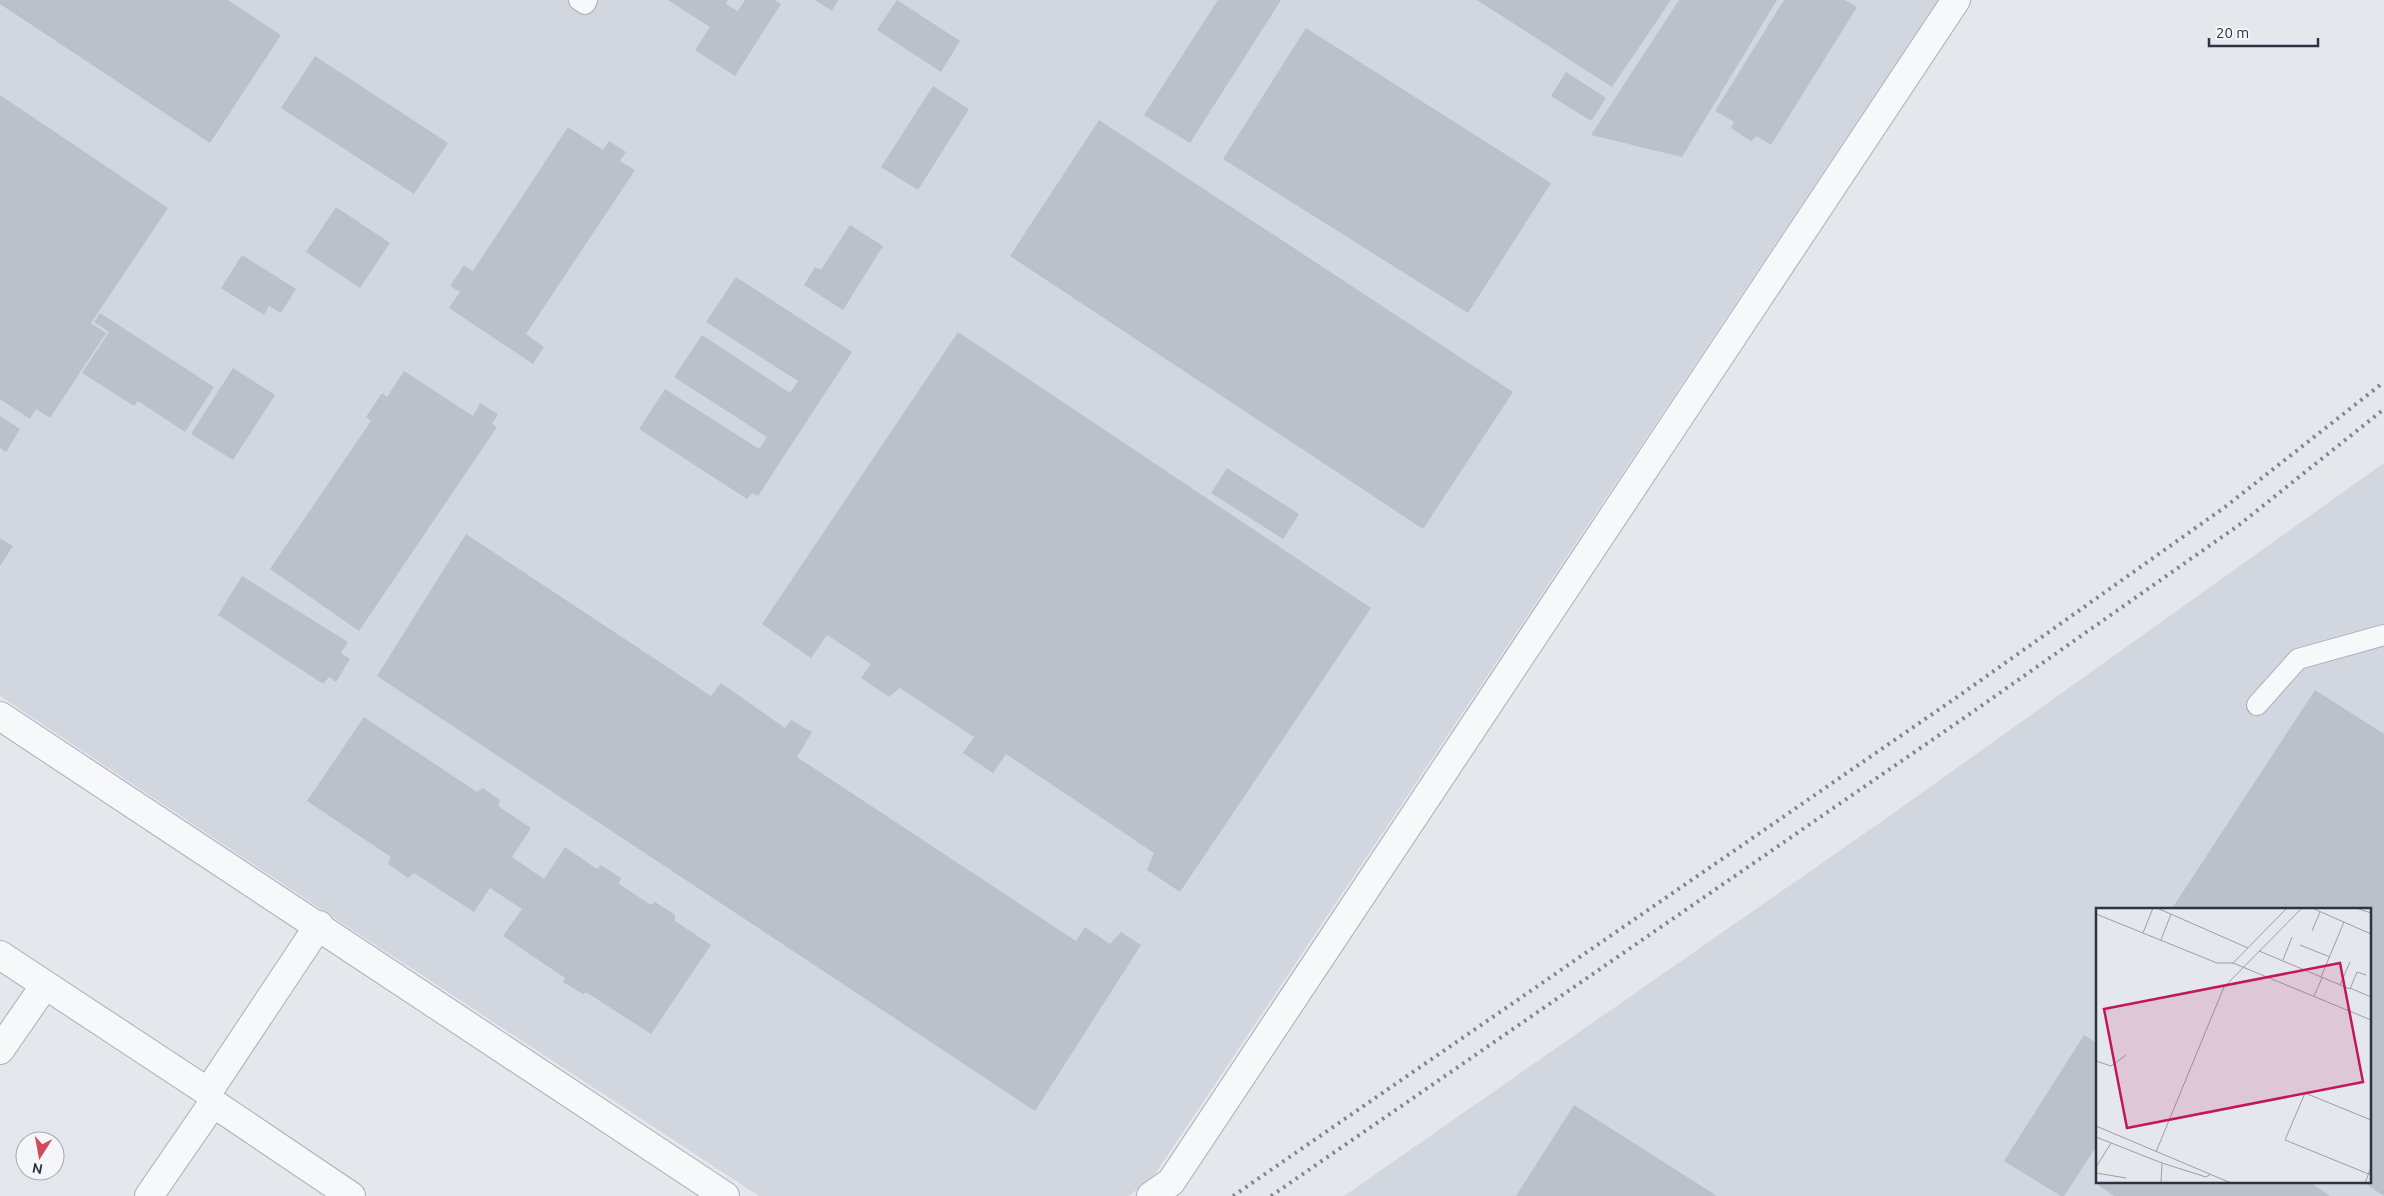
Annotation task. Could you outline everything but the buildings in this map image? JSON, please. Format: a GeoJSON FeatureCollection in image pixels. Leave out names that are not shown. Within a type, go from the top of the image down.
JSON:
{"type":"FeatureCollection","features":[{"type":"Feature","properties":{"kind":"street"},"geometry":{"type":"LineString","coordinates":[[1152,1196],[1171,1182],[1956,0]]}},
{"type":"Feature","properties":{"kind":"street"},"geometry":{"type":"LineString","coordinates":[[0,716],[319,925],[725,1196]]}},
{"type":"Feature","properties":{"kind":"street"},"geometry":{"type":"LineString","coordinates":[[150,1196],[319,925]]}},
{"type":"Feature","properties":{"kind":"street"},"geometry":{"type":"LineString","coordinates":[[0,954],[351,1196]]}},
{"type":"Feature","properties":{"kind":"street"},"geometry":{"type":"LineString","coordinates":[[0,1050],[45,985]]}},
{"type":"Feature","properties":{"kind":"lane"},"geometry":{"type":"LineString","coordinates":[[579,0],[585,4],[587,0]]}},
{"type":"Feature","properties":{"kind":"lane"},"geometry":{"type":"LineString","coordinates":[[2256,705],[2298,659],[2384,635]]}},
{"type":"Feature","properties":{"kind":"shaded area"},"geometry":{"type":"Polygon","coordinates":[[[0,0],[1938,0],[1151,1180],[1128,1196],[759,1196],[0,696],[0,0]]]}},
{"type":"Feature","properties":{"kind":"shaded area"},"geometry":{"type":"Polygon","coordinates":[[[2384,463],[2384,1196],[1344,1196],[1878,824],[2384,463]]]}},
{"type":"Feature","properties":{"kind":"railway"},"geometry":{"type":"LineString","coordinates":[[1233,1196],[1960,695],[2225,507],[2384,382]]}},
{"type":"Feature","properties":{"kind":"railway"},"geometry":{"type":"LineString","coordinates":[[1271,1196],[1974,711],[2239,525],[2384,409]]}}]}
